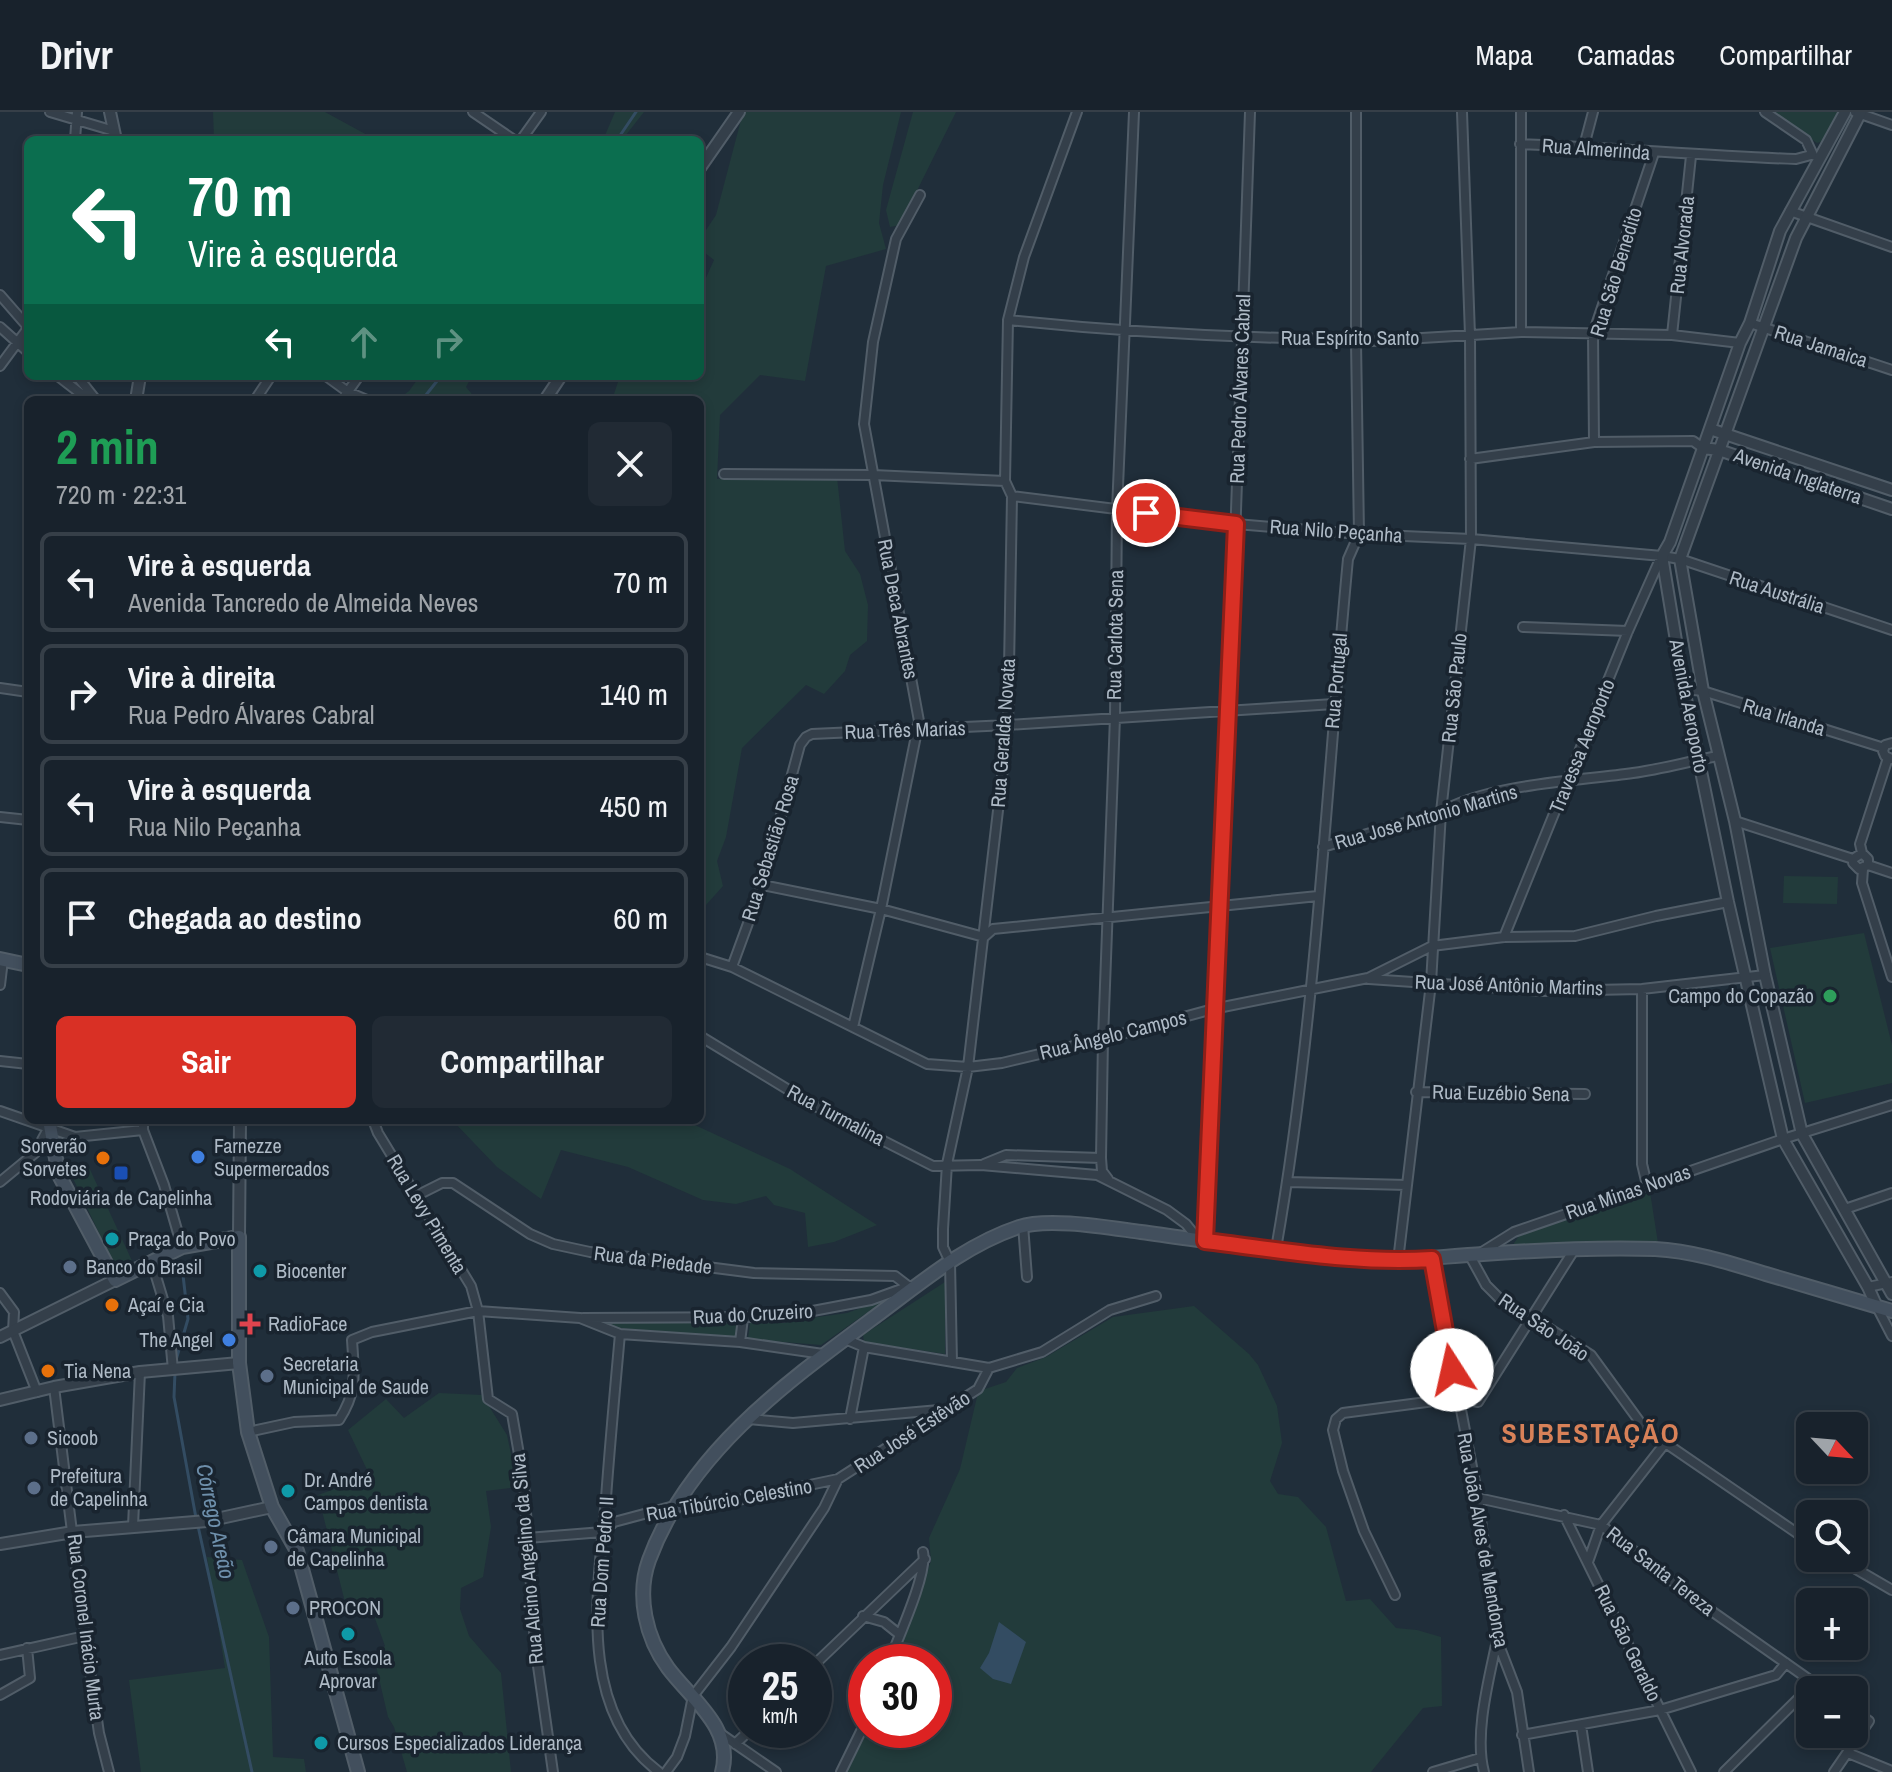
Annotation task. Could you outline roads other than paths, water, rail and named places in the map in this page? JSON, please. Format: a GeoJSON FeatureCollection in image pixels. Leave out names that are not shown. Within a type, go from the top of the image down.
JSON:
{"type":"FeatureCollection","features":[{"type":"Feature","properties":{"kind":"main road"},"geometry":{"type":"LineString","coordinates":[[2,960],[24,964]]}},
{"type":"Feature","properties":{"kind":"main road"},"geometry":{"type":"LineString","coordinates":[[49,1124],[59,1175],[115,1280],[182,1247],[239,1237],[239,1363],[248,1432],[272,1507],[297,1551],[358,1772]]}},
{"type":"Feature","properties":{"kind":"main road"},"geometry":{"type":"LineString","coordinates":[[722,1772],[725,1762],[721,1734],[668,1668],[652,1640],[643,1607],[647,1565],[663,1525],[717,1450],[823,1354],[950,1262],[1023,1225],[1084,1224],[1337,1259],[1398,1261],[1574,1250],[1656,1249],[1691,1253],[1892,1311]]}},
{"type":"Feature","properties":{"kind":"street"},"geometry":{"type":"LineString","coordinates":[[50,112],[77,117],[115,136]]}},
{"type":"Feature","properties":{"kind":"street"},"geometry":{"type":"LineString","coordinates":[[110,112],[115,136]]}},
{"type":"Feature","properties":{"kind":"street"},"geometry":{"type":"LineString","coordinates":[[473,112],[508,136]]}},
{"type":"Feature","properties":{"kind":"street"},"geometry":{"type":"LineString","coordinates":[[524,136],[541,112]]}},
{"type":"Feature","properties":{"kind":"street"},"geometry":{"type":"LineString","coordinates":[[704,162],[739,112]]}},
{"type":"Feature","properties":{"kind":"street","name":"Rua Geralda Novata"},"geometry":{"type":"LineString","coordinates":[[952,1362],[950,1262],[943,1247],[947,1164],[968,1067],[1008,725],[1012,496],[1005,481],[1008,320],[1024,257],[1077,112]]}},
{"type":"Feature","properties":{"kind":"street","name":"Rua Carlota Sena"},"geometry":{"type":"LineString","coordinates":[[1101,1158],[1115,717],[1117,510],[1134,112]]}},
{"type":"Feature","properties":{"kind":"street","name":"Rua Pedro Álvares Cabral"},"geometry":{"type":"LineString","coordinates":[[1202,1240],[1229,710],[1250,112]]}},
{"type":"Feature","properties":{"kind":"street","name":"Rua Portugal"},"geometry":{"type":"LineString","coordinates":[[1276,1249],[1288,1182],[1312,990],[1348,559],[1359,534],[1356,112]]}},
{"type":"Feature","properties":{"kind":"street","name":"Rua São Paulo"},"geometry":{"type":"LineString","coordinates":[[1398,1261],[1431,983],[1441,812],[1471,539],[1470,335],[1462,112]]}},
{"type":"Feature","properties":{"kind":"street"},"geometry":{"type":"LineString","coordinates":[[1520,144],[1521,112]]}},
{"type":"Feature","properties":{"kind":"street"},"geometry":{"type":"LineString","coordinates":[[1584,146],[1593,112]]}},
{"type":"Feature","properties":{"kind":"street"},"geometry":{"type":"LineString","coordinates":[[1765,112],[1806,140],[1816,156]]}},
{"type":"Feature","properties":{"kind":"street"},"geometry":{"type":"LineString","coordinates":[[1662,556],[1670,542],[1698,444],[1710,429],[1780,231],[1816,156],[1845,112]]}},
{"type":"Feature","properties":{"kind":"street"},"geometry":{"type":"LineString","coordinates":[[1858,113],[1892,125]]}},
{"type":"Feature","properties":{"kind":"street","name":"Avenida Aeroporto"},"geometry":{"type":"LineString","coordinates":[[1858,113],[1806,217],[1680,559],[1703,691],[1735,821],[1765,975],[1802,1134],[1890,1286]]}},
{"type":"Feature","properties":{"kind":"street","name":"Rua Almerinda"},"geometry":{"type":"LineString","coordinates":[[1521,332],[1520,144],[1584,146],[1691,156],[1796,159],[1816,156]]}},
{"type":"Feature","properties":{"kind":"street","name":"Rua São Benedito"},"geometry":{"type":"LineString","coordinates":[[1594,442],[1593,334],[1654,153]]}},
{"type":"Feature","properties":{"kind":"street","name":"Rua Alvorada"},"geometry":{"type":"LineString","coordinates":[[1672,335],[1691,156]]}},
{"type":"Feature","properties":{"kind":"street","name":"Rua Deca Abrantes"},"geometry":{"type":"LineString","coordinates":[[853,1027],[881,909],[919,721],[864,424],[873,342],[896,239],[920,195]]}},
{"type":"Feature","properties":{"kind":"street"},"geometry":{"type":"LineString","coordinates":[[1790,211],[1892,247]]}},
{"type":"Feature","properties":{"kind":"street"},"geometry":{"type":"LineString","coordinates":[[0,295],[24,323]]}},
{"type":"Feature","properties":{"kind":"street","name":"Rua Espírito Santo"},"geometry":{"type":"LineString","coordinates":[[1008,320],[1126,332],[1345,339],[1356,342],[1521,332],[1672,335],[1740,343]]}},
{"type":"Feature","properties":{"kind":"street","name":"Rua Jamaica"},"geometry":{"type":"LineString","coordinates":[[1750,323],[1892,370]]}},
{"type":"Feature","properties":{"kind":"street"},"geometry":{"type":"LineString","coordinates":[[0,327],[24,349]]}},
{"type":"Feature","properties":{"kind":"street"},"geometry":{"type":"LineString","coordinates":[[0,366],[24,333]]}},
{"type":"Feature","properties":{"kind":"street"},"geometry":{"type":"LineString","coordinates":[[63,380],[84,396]]}},
{"type":"Feature","properties":{"kind":"street"},"geometry":{"type":"LineString","coordinates":[[80,380],[93,396]]}},
{"type":"Feature","properties":{"kind":"street"},"geometry":{"type":"LineString","coordinates":[[330,380],[345,396]]}},
{"type":"Feature","properties":{"kind":"street","name":"Avenida Inglaterra"},"geometry":{"type":"LineString","coordinates":[[1710,429],[1892,490]]}},
{"type":"Feature","properties":{"kind":"street"},"geometry":{"type":"LineString","coordinates":[[1470,459],[1594,442],[1698,444]]}},
{"type":"Feature","properties":{"kind":"street","name":"Avenida Inglaterra"},"geometry":{"type":"LineString","coordinates":[[1698,444],[1892,509]]}},
{"type":"Feature","properties":{"kind":"street"},"geometry":{"type":"LineString","coordinates":[[724,474],[873,475],[1005,481]]}},
{"type":"Feature","properties":{"kind":"street","name":"Rua Nilo Peçanha"},"geometry":{"type":"LineString","coordinates":[[1012,496],[1236,524],[1471,539],[1662,556]]}},
{"type":"Feature","properties":{"kind":"street","name":"Avenida Aeroporto"},"geometry":{"type":"LineString","coordinates":[[1662,556],[1684,689],[1728,902],[1783,1139],[1877,1307]]}},
{"type":"Feature","properties":{"kind":"street","name":"Rua Austrália"},"geometry":{"type":"LineString","coordinates":[[1662,556],[1680,559],[1892,630]]}},
{"type":"Feature","properties":{"kind":"street","name":"Travessa Aeroporto"},"geometry":{"type":"LineString","coordinates":[[1504,937],[1628,631],[1662,556]]}},
{"type":"Feature","properties":{"kind":"street"},"geometry":{"type":"LineString","coordinates":[[1523,627],[1628,631]]}},
{"type":"Feature","properties":{"kind":"street"},"geometry":{"type":"LineString","coordinates":[[0,688],[24,691]]}},
{"type":"Feature","properties":{"kind":"street","name":"Rua Irlanda"},"geometry":{"type":"LineString","coordinates":[[1684,689],[1703,691],[1888,745]]}},
{"type":"Feature","properties":{"kind":"street","name":"Rua Três Marias"},"geometry":{"type":"LineString","coordinates":[[812,734],[1334,704]]}},
{"type":"Feature","properties":{"kind":"street","name":"Rua Sebastião Rosa"},"geometry":{"type":"LineString","coordinates":[[732,967],[762,885],[800,745],[812,734]]}},
{"type":"Feature","properties":{"kind":"street"},"geometry":{"type":"LineString","coordinates":[[1888,745],[1884,754],[1890,758],[1860,844],[1862,853],[1868,859],[1862,883],[1892,977]]}},
{"type":"Feature","properties":{"kind":"street","name":"Rua Jose Antonio Martins"},"geometry":{"type":"LineString","coordinates":[[1323,847],[1441,812],[1469,800],[1718,756]]}},
{"type":"Feature","properties":{"kind":"street"},"geometry":{"type":"LineString","coordinates":[[0,817],[24,820]]}},
{"type":"Feature","properties":{"kind":"street"},"geometry":{"type":"LineString","coordinates":[[1735,821],[1853,859]]}},
{"type":"Feature","properties":{"kind":"street"},"geometry":{"type":"LineString","coordinates":[[1853,859],[1862,853]]}},
{"type":"Feature","properties":{"kind":"street"},"geometry":{"type":"LineString","coordinates":[[1853,859],[1855,867],[1892,873]]}},
{"type":"Feature","properties":{"kind":"street"},"geometry":{"type":"LineString","coordinates":[[762,885],[881,909],[984,937],[993,929],[1318,896]]}},
{"type":"Feature","properties":{"kind":"street","name":"Rua Ângelo Campos"},"geometry":{"type":"LineString","coordinates":[[704,958],[732,967],[927,1064],[968,1067],[1002,1063],[1213,1009],[1368,978],[1432,946],[1504,937],[1575,936],[1728,902]]}},
{"type":"Feature","properties":{"kind":"street"},"geometry":{"type":"LineString","coordinates":[[0,985],[2,960]]}},
{"type":"Feature","properties":{"kind":"street","name":"Rua José Antônio Martins"},"geometry":{"type":"LineString","coordinates":[[1368,978],[1543,991],[1642,989],[1765,975]]}},
{"type":"Feature","properties":{"kind":"street"},"geometry":{"type":"LineString","coordinates":[[1642,989],[1642,1164],[1647,1185]]}},
{"type":"Feature","properties":{"kind":"street","name":"Rua Turmalina"},"geometry":{"type":"LineString","coordinates":[[704,1038],[815,1106],[933,1166],[981,1165],[1097,1175],[1167,1210],[1202,1240]]}},
{"type":"Feature","properties":{"kind":"street"},"geometry":{"type":"LineString","coordinates":[[0,1061],[24,1064]]}},
{"type":"Feature","properties":{"kind":"street","name":"Rua Euzébio Sena"},"geometry":{"type":"LineString","coordinates":[[1416,1092],[1585,1094]]}},
{"type":"Feature","properties":{"kind":"street","name":"Rua Minas Novas"},"geometry":{"type":"LineString","coordinates":[[1474,1255],[1514,1232],[1783,1139],[1892,1105]]}},
{"type":"Feature","properties":{"kind":"street"},"geometry":{"type":"LineString","coordinates":[[0,1111],[24,1117]]}},
{"type":"Feature","properties":{"kind":"street"},"geometry":{"type":"LineString","coordinates":[[0,1182],[35,1153],[49,1124],[75,1137],[143,1125],[182,1247]]}},
{"type":"Feature","properties":{"kind":"street"},"geometry":{"type":"LineString","coordinates":[[239,1237],[240,1124]]}},
{"type":"Feature","properties":{"kind":"street","name":"Rua Levy Pimenta"},"geometry":{"type":"LineString","coordinates":[[375,1124],[471,1286],[478,1311]]}},
{"type":"Feature","properties":{"kind":"street","name":"Rua Turmalina"},"geometry":{"type":"LineString","coordinates":[[981,1165],[1006,1155],[1101,1158]]}},
{"type":"Feature","properties":{"kind":"street"},"geometry":{"type":"LineString","coordinates":[[1097,1175],[1101,1158]]}},
{"type":"Feature","properties":{"kind":"street"},"geometry":{"type":"LineString","coordinates":[[1101,1158],[1102,1171],[1108,1179]]}},
{"type":"Feature","properties":{"kind":"street"},"geometry":{"type":"LineString","coordinates":[[1288,1182],[1407,1185]]}},
{"type":"Feature","properties":{"kind":"street","name":"Rua da Piedade"},"geometry":{"type":"LineString","coordinates":[[416,1196],[442,1183],[453,1183],[530,1234],[553,1244],[590,1252],[754,1273],[895,1276],[908,1286]]}},
{"type":"Feature","properties":{"kind":"street"},"geometry":{"type":"LineString","coordinates":[[1845,1209],[1892,1193]]}},
{"type":"Feature","properties":{"kind":"street"},"geometry":{"type":"LineString","coordinates":[[1023,1225],[1027,1277]]}},
{"type":"Feature","properties":{"kind":"street"},"geometry":{"type":"LineString","coordinates":[[1395,1595],[1364,1531],[1343,1471],[1333,1425],[1336,1419],[1343,1413],[1457,1398],[1478,1402],[1574,1250]]}},
{"type":"Feature","properties":{"kind":"street","name":"Rua São João"},"geometry":{"type":"LineString","coordinates":[[1474,1255],[1486,1285],[1507,1306],[1533,1318],[1591,1355],[1645,1429],[1796,1532]]}},
{"type":"Feature","properties":{"kind":"street","name":"Rua João Alves de Mendonça"},"geometry":{"type":"LineString","coordinates":[[1432,1259],[1478,1498],[1497,1640],[1517,1692],[1529,1772]]}},
{"type":"Feature","properties":{"kind":"street"},"geometry":{"type":"LineString","coordinates":[[152,1263],[168,1316],[176,1369]]}},
{"type":"Feature","properties":{"kind":"street"},"geometry":{"type":"LineString","coordinates":[[0,1337],[115,1280]]}},
{"type":"Feature","properties":{"kind":"street","name":"Rua do Cruzeiro"},"geometry":{"type":"LineString","coordinates":[[248,1432],[294,1422],[339,1420],[349,1404],[354,1386],[352,1340],[372,1332],[478,1311],[580,1318],[743,1318],[809,1313],[871,1300],[922,1282]]}},
{"type":"Feature","properties":{"kind":"street"},"geometry":{"type":"LineString","coordinates":[[1868,1287],[1890,1286]]}},
{"type":"Feature","properties":{"kind":"street"},"geometry":{"type":"LineString","coordinates":[[0,1293],[14,1312],[13,1331],[37,1392]]}},
{"type":"Feature","properties":{"kind":"street"},"geometry":{"type":"LineString","coordinates":[[845,1339],[864,1347],[989,1368],[1042,1352],[1110,1310],[1156,1296]]}},
{"type":"Feature","properties":{"kind":"street"},"geometry":{"type":"LineString","coordinates":[[1877,1307],[1892,1336]]}},
{"type":"Feature","properties":{"kind":"street","name":"Rua Alcino Angelino da Silva"},"geometry":{"type":"LineString","coordinates":[[478,1311],[488,1399],[512,1414],[524,1483],[535,1645],[553,1772]]}},
{"type":"Feature","properties":{"kind":"street","name":"Rua do Cruzeiro"},"geometry":{"type":"LineString","coordinates":[[580,1318],[620,1334],[740,1342],[823,1354]]}},
{"type":"Feature","properties":{"kind":"street"},"geometry":{"type":"LineString","coordinates":[[740,1342],[743,1318]]}},
{"type":"Feature","properties":{"kind":"street","name":"Rua Dom Pedro II"},"geometry":{"type":"LineString","coordinates":[[620,1334],[597,1640],[611,1706],[629,1745],[659,1772]]}},
{"type":"Feature","properties":{"kind":"street"},"geometry":{"type":"LineString","coordinates":[[850,1419],[864,1347]]}},
{"type":"Feature","properties":{"kind":"street"},"geometry":{"type":"LineString","coordinates":[[0,1400],[140,1372],[239,1363]]}},
{"type":"Feature","properties":{"kind":"street","name":"Rua José Estêvão"},"geometry":{"type":"LineString","coordinates":[[666,1772],[677,1757],[685,1736],[693,1696],[731,1647],[824,1508],[838,1479],[978,1389],[989,1368]]}},
{"type":"Feature","properties":{"kind":"street"},"geometry":{"type":"LineString","coordinates":[[133,1526],[140,1372]]}},
{"type":"Feature","properties":{"kind":"street","name":"Rua Coronel Inácio Murta"},"geometry":{"type":"LineString","coordinates":[[54,1387],[85,1636],[99,1733],[109,1772]]}},
{"type":"Feature","properties":{"kind":"street"},"geometry":{"type":"LineString","coordinates":[[749,1419],[793,1423],[944,1409]]}},
{"type":"Feature","properties":{"kind":"street"},"geometry":{"type":"LineString","coordinates":[[1588,1562],[1601,1525],[1666,1442]]}},
{"type":"Feature","properties":{"kind":"street","name":"Rua Tibúrcio Celestino"},"geometry":{"type":"LineString","coordinates":[[527,1538],[603,1532],[614,1522],[674,1506],[710,1506],[838,1479]]}},
{"type":"Feature","properties":{"kind":"street","name":"Rua Santa Tereza"},"geometry":{"type":"LineString","coordinates":[[1478,1498],[1601,1525],[1703,1605],[1804,1676]]}},
{"type":"Feature","properties":{"kind":"street"},"geometry":{"type":"LineString","coordinates":[[0,1544],[73,1532],[207,1521],[272,1507]]}},
{"type":"Feature","properties":{"kind":"street","name":"Rua São Geraldo"},"geometry":{"type":"LineString","coordinates":[[1564,1515],[1691,1772]]}},
{"type":"Feature","properties":{"kind":"street"},"geometry":{"type":"LineString","coordinates":[[832,1647],[924,1555],[895,1644]]}},
{"type":"Feature","properties":{"kind":"street"},"geometry":{"type":"LineString","coordinates":[[1861,1572],[1892,1590]]}},
{"type":"Feature","properties":{"kind":"street"},"geometry":{"type":"LineString","coordinates":[[897,1584],[908,1588],[913,1596]]}},
{"type":"Feature","properties":{"kind":"street"},"geometry":{"type":"LineString","coordinates":[[863,1616],[884,1622],[899,1634]]}},
{"type":"Feature","properties":{"kind":"street"},"geometry":{"type":"LineString","coordinates":[[0,1655],[85,1636]]}},
{"type":"Feature","properties":{"kind":"street"},"geometry":{"type":"LineString","coordinates":[[1484,1772],[1480,1758],[1485,1700],[1497,1640]]}},
{"type":"Feature","properties":{"kind":"street"},"geometry":{"type":"LineString","coordinates":[[0,1695],[30,1678],[27,1648]]}},
{"type":"Feature","properties":{"kind":"street"},"geometry":{"type":"LineString","coordinates":[[1522,1735],[1660,1710],[1776,1675],[1786,1663]]}},
{"type":"Feature","properties":{"kind":"street"},"geometry":{"type":"LineString","coordinates":[[1724,1772],[1796,1701]]}},
{"type":"Feature","properties":{"kind":"street"},"geometry":{"type":"LineString","coordinates":[[1581,1725],[1588,1772]]}},
{"type":"Feature","properties":{"kind":"street"},"geometry":{"type":"LineString","coordinates":[[721,1734],[728,1739]]}},
{"type":"Feature","properties":{"kind":"street"},"geometry":{"type":"LineString","coordinates":[[741,1748],[776,1772]]}},
{"type":"Feature","properties":{"kind":"street"},"geometry":{"type":"LineString","coordinates":[[841,1772],[853,1748]]}},
{"type":"Feature","properties":{"kind":"street"},"geometry":{"type":"LineString","coordinates":[[1834,1772],[1851,1748]]}},
{"type":"Feature","properties":{"kind":"street"},"geometry":{"type":"LineString","coordinates":[[1848,1753],[1892,1771]]}},
{"type":"Feature","properties":{"kind":"street"},"geometry":{"type":"LineString","coordinates":[[1433,1772],[1480,1758]]}},
{"type":"Feature","properties":{"kind":"water"},"geometry":{"type":"Polygon","coordinates":[[[999,1622],[1026,1642],[1011,1684],[993,1679],[980,1668],[989,1653],[999,1622]]]}},
{"type":"Feature","properties":{"kind":"waterway","name":"Córrego Areão"},"geometry":{"type":"LineString","coordinates":[[620,136],[636,112]]}},
{"type":"Feature","properties":{"kind":"waterway","name":"Córrego Areão"},"geometry":{"type":"LineString","coordinates":[[425,396],[438,380]]}},
{"type":"Feature","properties":{"kind":"waterway","name":"Córrego Areão"},"geometry":{"type":"LineString","coordinates":[[176,1360],[188,1319],[183,1275]]}},
{"type":"Feature","properties":{"kind":"waterway","name":"Córrego Areão"},"geometry":{"type":"LineString","coordinates":[[175,1372],[174,1397],[196,1518]]}},
{"type":"Feature","properties":{"kind":"waterway","name":"Córrego Areão"},"geometry":{"type":"LineString","coordinates":[[198,1526],[252,1772]]}},
{"type":"Feature","properties":{"kind":"place","name":"Campo do Copazão"},"geometry":{"type":"Point","coordinates":[1830,996]}},
{"type":"Feature","properties":{"kind":"place","name":"Farnezze Supermercados"},"geometry":{"type":"Point","coordinates":[198,1157]}},
{"type":"Feature","properties":{"kind":"place","name":"Sorverão Sorvetes"},"geometry":{"type":"Point","coordinates":[103,1158]}},
{"type":"Feature","properties":{"kind":"place","name":"Rodoviária de Capelinha"},"geometry":{"type":"Point","coordinates":[121,1173]}},
{"type":"Feature","properties":{"kind":"place","name":"Praça do Povo"},"geometry":{"type":"Point","coordinates":[112,1239]}},
{"type":"Feature","properties":{"kind":"place","name":"Banco do Brasil"},"geometry":{"type":"Point","coordinates":[70,1267]}},
{"type":"Feature","properties":{"kind":"place","name":"Biocenter"},"geometry":{"type":"Point","coordinates":[260,1271]}},
{"type":"Feature","properties":{"kind":"place","name":"Açaí e Cia"},"geometry":{"type":"Point","coordinates":[112,1305]}},
{"type":"Feature","properties":{"kind":"place","name":"RadioFace"},"geometry":{"type":"Point","coordinates":[250,1324]}},
{"type":"Feature","properties":{"kind":"place","name":"The Angel"},"geometry":{"type":"Point","coordinates":[229,1340]}},
{"type":"Feature","properties":{"kind":"place","name":"Tia Nena"},"geometry":{"type":"Point","coordinates":[48,1371]}},
{"type":"Feature","properties":{"kind":"place","name":"Secretaria Municipal de Saude"},"geometry":{"type":"Point","coordinates":[267,1376]}},
{"type":"Feature","properties":{"kind":"place","name":"Sicoob"},"geometry":{"type":"Point","coordinates":[31,1438]}},
{"type":"Feature","properties":{"kind":"place","name":"Prefeitura de Capelinha"},"geometry":{"type":"Point","coordinates":[34,1488]}},
{"type":"Feature","properties":{"kind":"place","name":"Dr. André Campos dentista"},"geometry":{"type":"Point","coordinates":[288,1491]}},
{"type":"Feature","properties":{"kind":"place","name":"Câmara Municipal de Capelinha"},"geometry":{"type":"Point","coordinates":[271,1547]}},
{"type":"Feature","properties":{"kind":"place","name":"PROCON"},"geometry":{"type":"Point","coordinates":[293,1608]}},
{"type":"Feature","properties":{"kind":"place","name":"Auto Escola Aprovar"},"geometry":{"type":"Point","coordinates":[348,1634]}},
{"type":"Feature","properties":{"kind":"place","name":"Cursos Especializados Liderança"},"geometry":{"type":"Point","coordinates":[321,1743]}},
{"type":"Feature","properties":{"kind":"district","name":"SUBESTAÇÃO"},"geometry":{"type":"Point","coordinates":[1591,1433]}}]}
